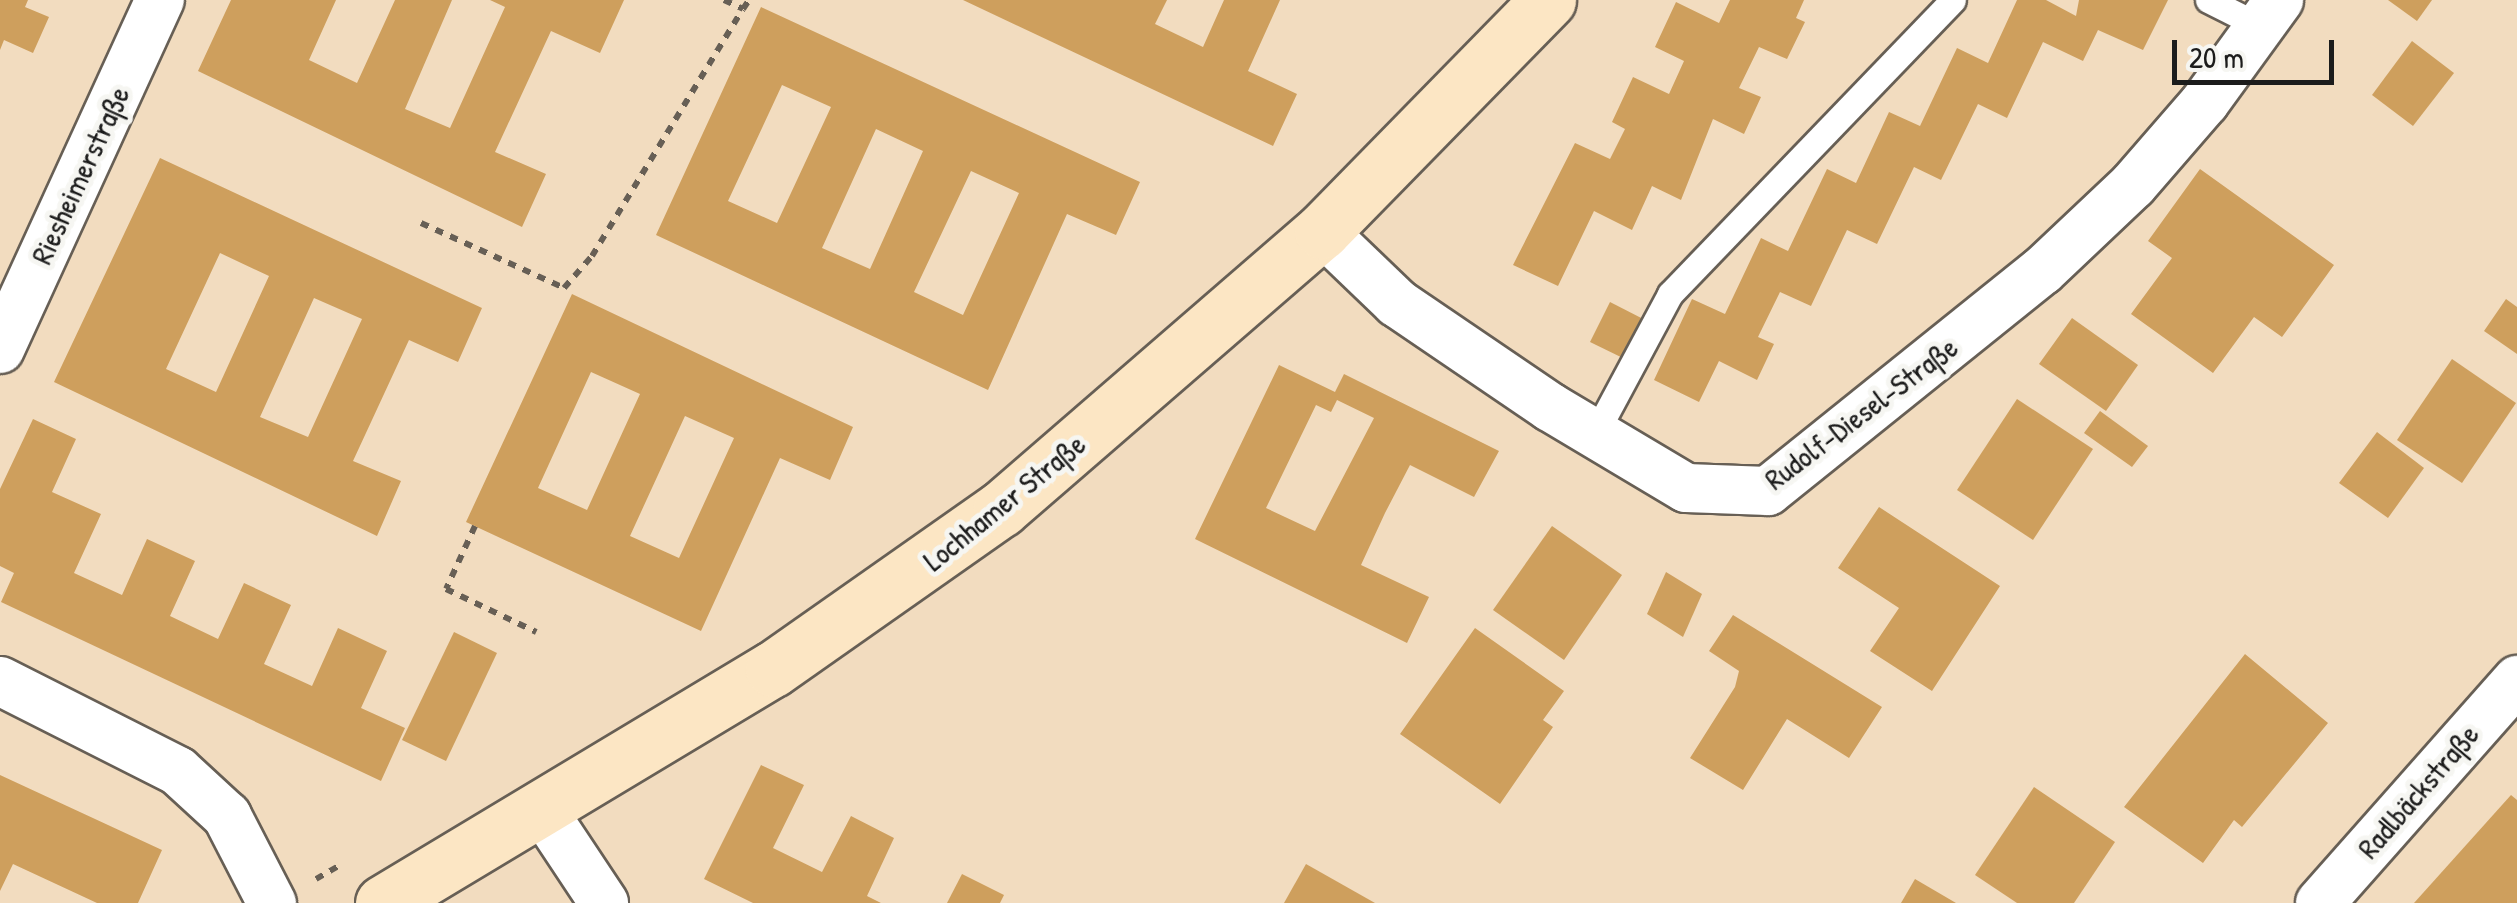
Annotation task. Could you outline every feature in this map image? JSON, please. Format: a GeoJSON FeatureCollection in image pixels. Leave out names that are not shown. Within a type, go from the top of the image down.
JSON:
{"type":"FeatureCollection","features":[{"type":"Feature","properties":{"kind":"street","name":"Riesheimerstraße"},"geometry":{"type":"LineString","coordinates":[[0,349],[160,0]]}},
{"type":"Feature","properties":{"kind":"street","name":"Lochhamer Straße"},"geometry":{"type":"LineString","coordinates":[[383,903],[773,669],[972,531],[1206,337],[1322,230],[1548,0]]}},
{"type":"Feature","properties":{"kind":"street","name":"Rudolf-Diesel-Straße"},"geometry":{"type":"LineString","coordinates":[[1322,230],[1397,303],[1595,434],[1686,488],[1768,491],[2042,271],[2133,185],[2269,13]]}},
{"type":"Feature","properties":{"kind":"street","name":"Radlbäckstraße"},"geometry":{"type":"LineString","coordinates":[[2320,903],[2517,680]]}},
{"type":"Feature","properties":{"kind":"street"},"geometry":{"type":"LineString","coordinates":[[0,681],[178,771],[227,816],[272,903]]}},
{"type":"Feature","properties":{"kind":"street"},"geometry":{"type":"LineString","coordinates":[[541,808],[604,903]]}},
{"type":"Feature","properties":{"kind":"lane"},"geometry":{"type":"LineString","coordinates":[[1595,434],[1670,294],[1953,0]]}},
{"type":"Feature","properties":{"kind":"lane"},"geometry":{"type":"LineString","coordinates":[[2208,0],[2269,13]]}},
{"type":"Feature","properties":{"kind":"path"},"geometry":{"type":"LineString","coordinates":[[724,0],[743,9]]}},
{"type":"Feature","properties":{"kind":"path"},"geometry":{"type":"LineString","coordinates":[[421,223],[564,288],[592,256],[749,0]]}},
{"type":"Feature","properties":{"kind":"path"},"geometry":{"type":"LineString","coordinates":[[475,526],[446,589],[536,632]]}},
{"type":"Feature","properties":{"kind":"path"},"geometry":{"type":"LineString","coordinates":[[272,903],[348,860]]}},
{"type":"Feature","properties":{"kind":"building"},"geometry":{"type":"Polygon","coordinates":[[[0,0],[28,0],[25,7],[49,17],[33,53],[4,40],[0,50],[0,0]]]}},
{"type":"Feature","properties":{"kind":"building"},"geometry":{"type":"Polygon","coordinates":[[[231,0],[336,0],[309,60],[357,83],[395,0],[452,0],[405,109],[450,128],[505,7],[490,0],[624,0],[600,53],[551,31],[495,152],[546,174],[522,227],[198,71],[231,0]]]}},
{"type":"Feature","properties":{"kind":"building"},"geometry":{"type":"Polygon","coordinates":[[[963,0],[1167,0],[1155,24],[1203,47],[1224,0],[1280,0],[1248,71],[1297,94],[1273,146],[963,0]]]}},
{"type":"Feature","properties":{"kind":"building"},"geometry":{"type":"Polygon","coordinates":[[[1730,0],[1804,0],[1796,18],[1805,22],[1787,59],[1759,47],[1739,88],[1761,97],[1744,134],[1713,119],[1681,200],[1652,186],[1632,230],[1594,211],[1558,286],[1513,265],[1575,143],[1610,159],[1625,129],[1612,122],[1633,77],[1669,94],[1684,61],[1655,47],[1676,2],[1719,23],[1730,0]]]}},
{"type":"Feature","properties":{"kind":"building"},"geometry":{"type":"Polygon","coordinates":[[[2017,0],[2046,0],[2076,16],[2079,0],[2168,0],[2143,50],[2098,30],[2083,61],[2043,42],[2007,118],[1978,104],[1941,180],[1914,167],[1877,244],[1847,230],[1811,306],[1780,292],[1758,337],[1774,344],[1757,380],[1719,361],[1699,402],[1654,380],[1692,299],[1725,314],[1761,238],[1788,251],[1827,169],[1856,183],[1889,112],[1920,126],[1957,48],[1988,63],[2017,0]]]}},
{"type":"Feature","properties":{"kind":"building"},"geometry":{"type":"Polygon","coordinates":[[[2388,0],[2432,0],[2417,21],[2388,0]]]}},
{"type":"Feature","properties":{"kind":"building"},"geometry":{"type":"Polygon","coordinates":[[[761,7],[1140,182],[1116,235],[1067,214],[988,390],[656,235],[761,7]],[[782,85],[728,201],[777,223],[831,107],[782,85]],[[876,129],[822,248],[870,269],[923,151],[876,129]],[[971,171],[914,292],[963,315],[1019,193],[971,171]]]}},
{"type":"Feature","properties":{"kind":"building"},"geometry":{"type":"Polygon","coordinates":[[[2412,41],[2454,73],[2413,126],[2372,95],[2412,41]]]}},
{"type":"Feature","properties":{"kind":"building"},"geometry":{"type":"Polygon","coordinates":[[[160,158],[482,308],[458,362],[409,340],[353,461],[401,481],[377,536],[54,382],[160,158]],[[220,253],[166,369],[216,392],[269,276],[220,253]],[[314,298],[260,417],[308,437],[362,319],[314,298]]]}},
{"type":"Feature","properties":{"kind":"building"},"geometry":{"type":"Polygon","coordinates":[[[2200,169],[2334,265],[2282,337],[2254,317],[2213,373],[2131,314],[2172,258],[2148,241],[2200,169]]]}},
{"type":"Feature","properties":{"kind":"building"},"geometry":{"type":"Polygon","coordinates":[[[572,294],[853,427],[830,480],[780,458],[701,631],[466,522],[572,294]],[[591,372],[538,488],[587,510],[640,394],[591,372]],[[685,416],[630,536],[679,558],[734,438],[685,416]]]}},
{"type":"Feature","properties":{"kind":"building"},"geometry":{"type":"Polygon","coordinates":[[[2506,299],[2517,307],[2517,354],[2484,331],[2506,299]]]}},
{"type":"Feature","properties":{"kind":"building"},"geometry":{"type":"Polygon","coordinates":[[[1610,302],[1651,323],[1631,362],[1590,342],[1610,302]]]}},
{"type":"Feature","properties":{"kind":"building"},"geometry":{"type":"Polygon","coordinates":[[[2072,318],[2138,365],[2106,411],[2039,364],[2072,318]]]}},
{"type":"Feature","properties":{"kind":"building"},"geometry":{"type":"Polygon","coordinates":[[[2452,359],[2516,403],[2462,483],[2397,440],[2452,359]]]}},
{"type":"Feature","properties":{"kind":"building"},"geometry":{"type":"Polygon","coordinates":[[[1279,365],[1335,392],[1344,374],[1499,451],[1474,497],[1410,465],[1385,513],[1361,565],[1429,597],[1407,643],[1195,539],[1279,365]],[[1337,400],[1331,412],[1316,405],[1266,508],[1315,531],[1374,418],[1337,400]]]}},
{"type":"Feature","properties":{"kind":"building"},"geometry":{"type":"Polygon","coordinates":[[[2017,399],[2093,449],[2033,540],[1957,490],[2017,399]]]}},
{"type":"Feature","properties":{"kind":"building"},"geometry":{"type":"Polygon","coordinates":[[[2100,411],[2148,446],[2132,467],[2084,433],[2100,411]]]}},
{"type":"Feature","properties":{"kind":"building"},"geometry":{"type":"Polygon","coordinates":[[[33,419],[76,439],[52,492],[101,514],[74,573],[122,595],[147,539],[195,561],[170,616],[218,639],[244,583],[291,605],[264,664],[312,686],[338,628],[387,651],[361,708],[405,728],[381,781],[1,602],[14,573],[0,566],[0,489],[33,419]]]}},
{"type":"Feature","properties":{"kind":"building"},"geometry":{"type":"Polygon","coordinates":[[[2377,432],[2424,468],[2388,518],[2339,483],[2377,432]]]}},
{"type":"Feature","properties":{"kind":"building"},"geometry":{"type":"Polygon","coordinates":[[[1879,507],[2000,586],[1932,691],[1870,651],[1899,608],[1838,568],[1879,507]]]}},
{"type":"Feature","properties":{"kind":"building"},"geometry":{"type":"Polygon","coordinates":[[[1552,526],[1622,575],[1564,660],[1493,610],[1552,526]]]}},
{"type":"Feature","properties":{"kind":"building"},"geometry":{"type":"Polygon","coordinates":[[[1666,572],[1702,594],[1683,637],[1647,614],[1666,572]]]}},
{"type":"Feature","properties":{"kind":"building"},"geometry":{"type":"Polygon","coordinates":[[[1733,615],[1882,707],[1849,758],[1787,719],[1743,790],[1690,758],[1735,687],[1739,671],[1709,651],[1733,615]]]}},
{"type":"Feature","properties":{"kind":"building"},"geometry":{"type":"Polygon","coordinates":[[[1475,628],[1564,691],[1543,720],[1553,727],[1500,804],[1400,734],[1475,628]]]}},
{"type":"Feature","properties":{"kind":"building"},"geometry":{"type":"Polygon","coordinates":[[[454,632],[497,653],[446,761],[402,740],[454,632]]]}},
{"type":"Feature","properties":{"kind":"building"},"geometry":{"type":"Polygon","coordinates":[[[2245,654],[2328,723],[2242,827],[2234,820],[2203,863],[2124,807],[2245,654]]]}},
{"type":"Feature","properties":{"kind":"building"},"geometry":{"type":"Polygon","coordinates":[[[761,765],[804,785],[773,848],[822,872],[851,816],[894,838],[867,896],[881,903],[753,903],[704,879],[761,765]]]}},
{"type":"Feature","properties":{"kind":"building"},"geometry":{"type":"Polygon","coordinates":[[[0,775],[162,850],[138,903],[97,903],[13,864],[0,891],[0,775]]]}},
{"type":"Feature","properties":{"kind":"building"},"geometry":{"type":"Polygon","coordinates":[[[2034,787],[2115,842],[2074,903],[2017,903],[1975,875],[2034,787]]]}},
{"type":"Feature","properties":{"kind":"building"},"geometry":{"type":"Polygon","coordinates":[[[2511,795],[2517,800],[2517,903],[2414,903],[2511,795]]]}},
{"type":"Feature","properties":{"kind":"building"},"geometry":{"type":"Polygon","coordinates":[[[1306,864],[1375,903],[1284,903],[1306,864]]]}},
{"type":"Feature","properties":{"kind":"building"},"geometry":{"type":"Polygon","coordinates":[[[962,874],[1004,895],[1000,903],[947,903],[962,874]]]}},
{"type":"Feature","properties":{"kind":"building"},"geometry":{"type":"Polygon","coordinates":[[[1915,879],[1956,903],[1901,903],[1915,879]]]}}]}
